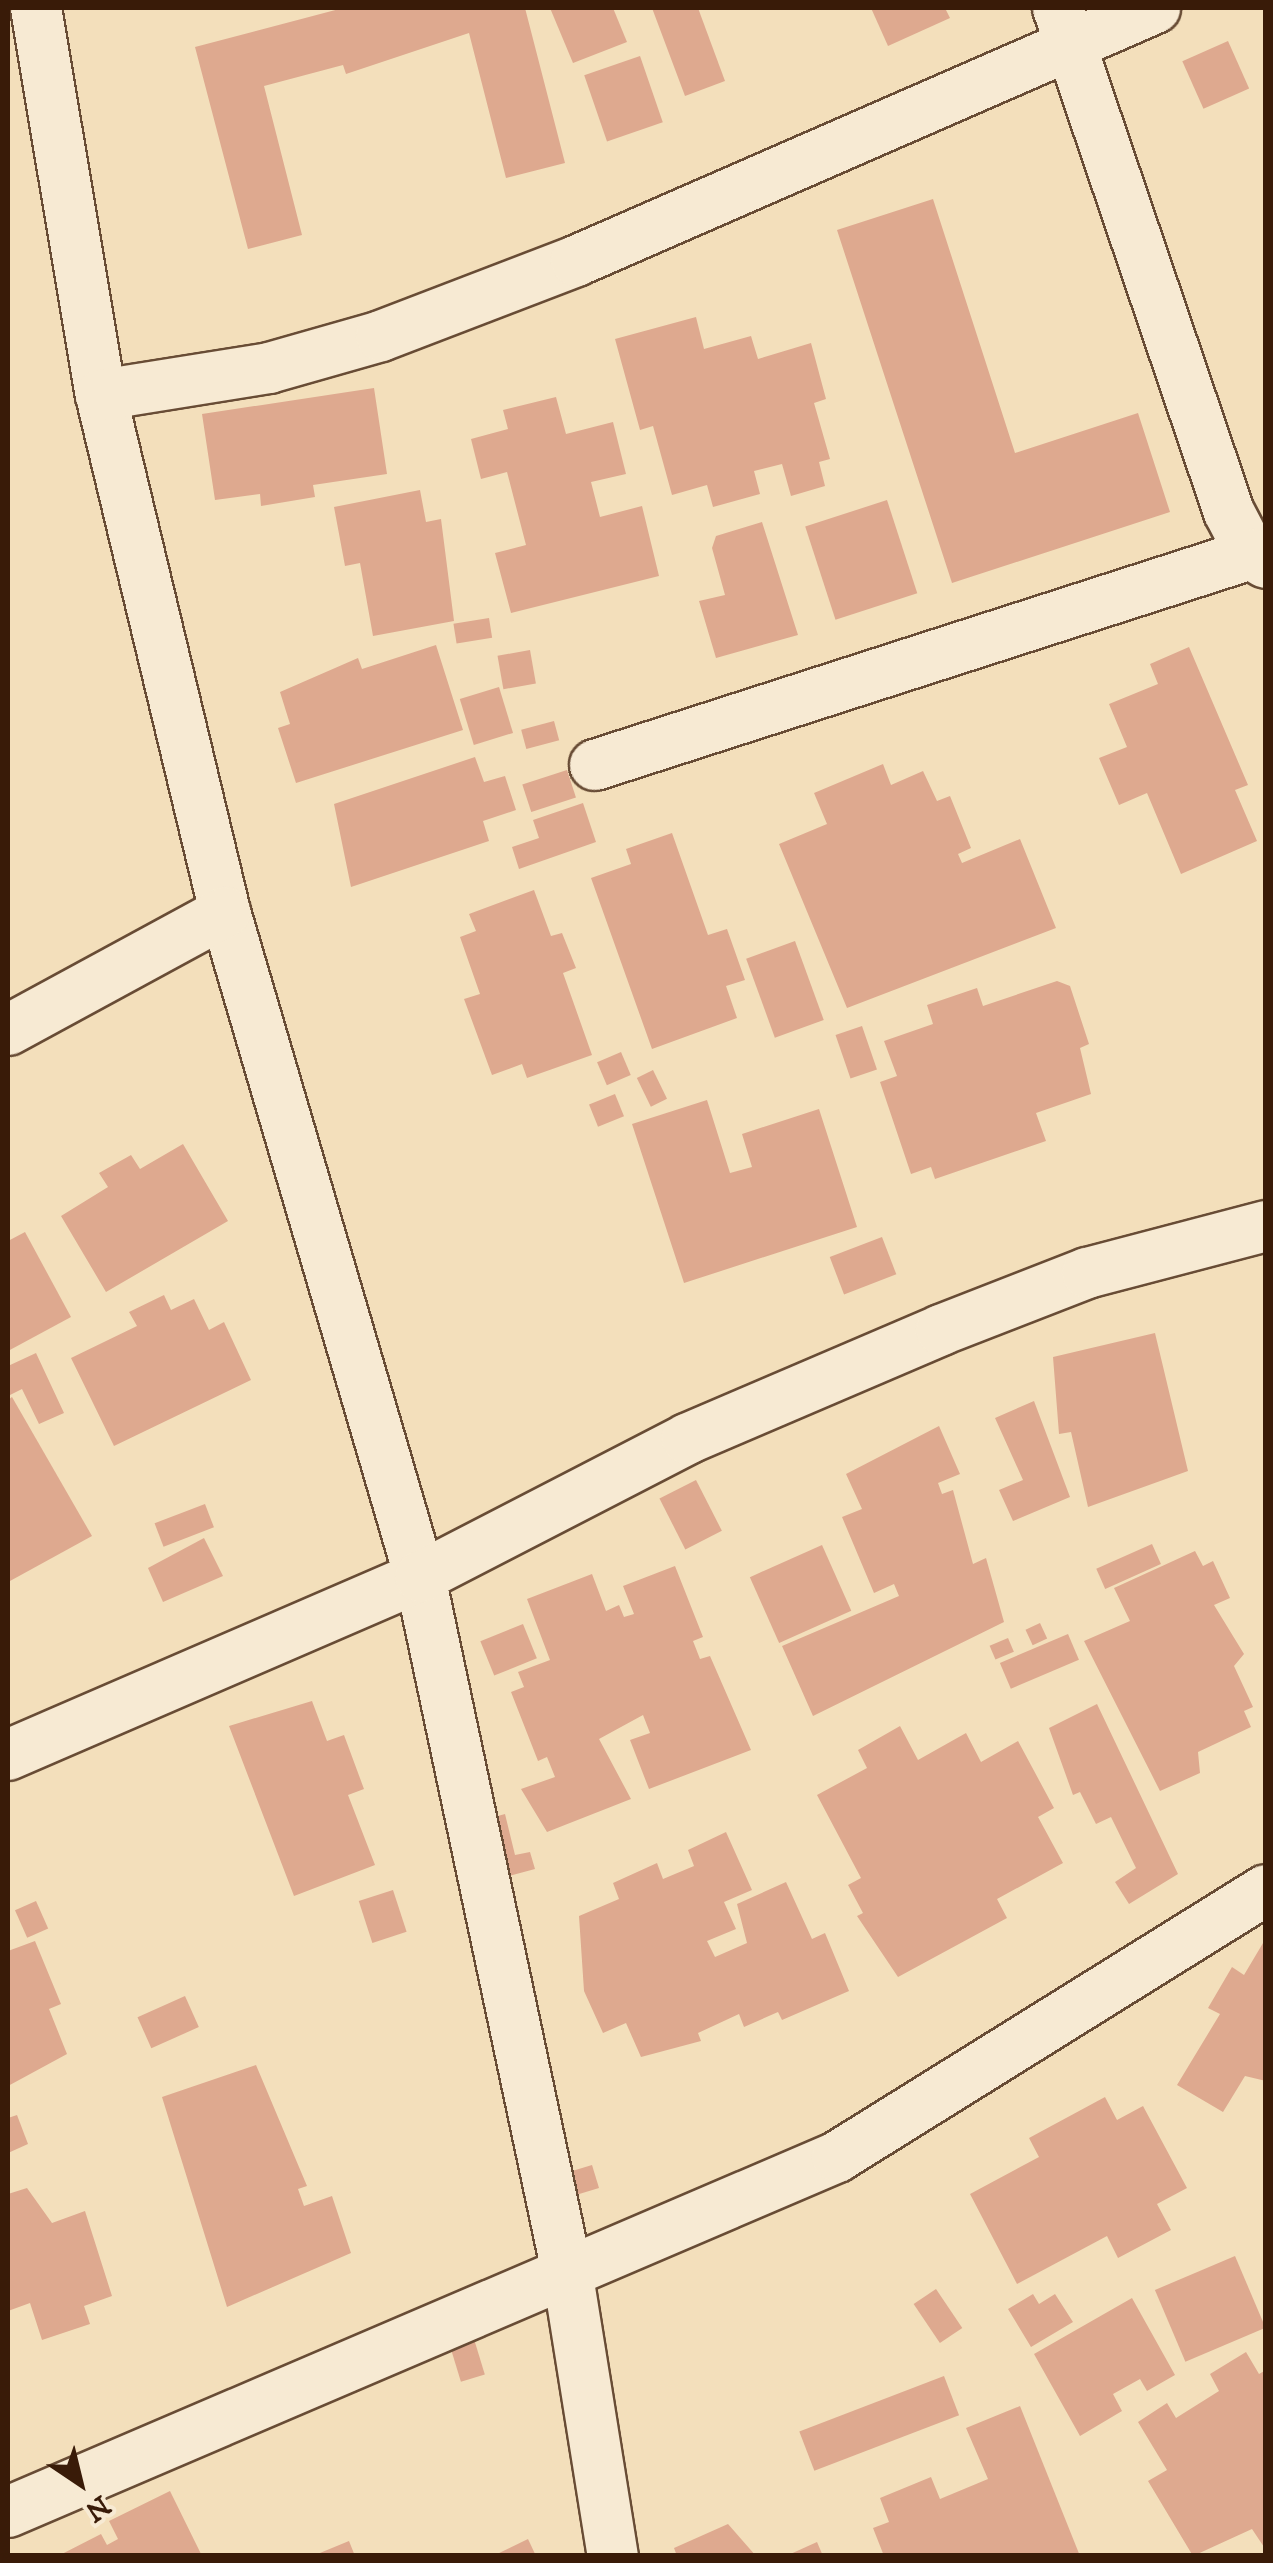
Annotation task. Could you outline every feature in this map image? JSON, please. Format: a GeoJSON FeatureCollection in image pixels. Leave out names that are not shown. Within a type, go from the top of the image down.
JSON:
{"type":"FeatureCollection","features":[{"type":"Feature","properties":{"kind":"street"},"geometry":{"type":"LineString","coordinates":[[36,8],[101,395],[225,912],[420,1577],[568,2276],[613,2556]]}},
{"type":"Feature","properties":{"kind":"street"},"geometry":{"type":"LineString","coordinates":[[101,395],[268,368],[381,336],[576,262],[1065,24],[1154,8]]}},
{"type":"Feature","properties":{"kind":"street"},"geometry":{"type":"LineString","coordinates":[[596,764],[1258,558],[1065,24]]}},
{"type":"Feature","properties":{"kind":"street"},"geometry":{"type":"LineString","coordinates":[[8,1030],[225,912]]}},
{"type":"Feature","properties":{"kind":"street"},"geometry":{"type":"LineString","coordinates":[[8,1755],[420,1577],[687,1439],[940,1330],[1086,1273],[1266,1226]]}},
{"type":"Feature","properties":{"kind":"street"},"geometry":{"type":"LineString","coordinates":[[8,2512],[568,2276],[838,2157],[1266,1890]]}},
{"type":"Feature","properties":{"kind":"building"},"geometry":{"type":"Polygon","coordinates":[[[343,8],[525,8],[565,163],[506,178],[469,33],[346,74],[343,65],[264,86],[302,235],[248,249],[195,47],[343,8]]]}},
{"type":"Feature","properties":{"kind":"building"},"geometry":{"type":"Polygon","coordinates":[[[550,8],[613,8],[627,42],[573,63],[550,8]]]}},
{"type":"Feature","properties":{"kind":"building"},"geometry":{"type":"Polygon","coordinates":[[[652,8],[698,8],[725,81],[685,96],[652,8]]]}},
{"type":"Feature","properties":{"kind":"building"},"geometry":{"type":"Polygon","coordinates":[[[871,8],[945,8],[950,18],[888,46],[871,8]]]}},
{"type":"Feature","properties":{"kind":"building"},"geometry":{"type":"Polygon","coordinates":[[[1228,41],[1249,89],[1203,109],[1182,61],[1228,41]]]}},
{"type":"Feature","properties":{"kind":"building"},"geometry":{"type":"Polygon","coordinates":[[[640,56],[663,122],[607,141],[584,75],[640,56]]]}},
{"type":"Feature","properties":{"kind":"building"},"geometry":{"type":"Polygon","coordinates":[[[933,199],[1015,453],[1138,413],[1170,512],[952,583],[837,230],[933,199]]]}},
{"type":"Feature","properties":{"kind":"building"},"geometry":{"type":"Polygon","coordinates":[[[696,317],[704,349],[751,336],[758,359],[811,343],[826,399],[814,403],[830,459],[819,462],[825,486],[791,496],[782,464],[754,471],[760,494],[713,507],[707,485],[672,495],[653,426],[640,430],[615,339],[696,317]]]}},
{"type":"Feature","properties":{"kind":"building"},"geometry":{"type":"Polygon","coordinates":[[[374,388],[387,474],[313,485],[315,497],[261,506],[260,494],[215,500],[202,414],[374,388]]]}},
{"type":"Feature","properties":{"kind":"building"},"geometry":{"type":"Polygon","coordinates":[[[556,397],[566,434],[613,422],[626,474],[591,482],[600,517],[642,506],[659,576],[511,613],[495,553],[526,545],[507,472],[481,479],[471,439],[508,429],[503,410],[556,397]]]}},
{"type":"Feature","properties":{"kind":"building"},"geometry":{"type":"Polygon","coordinates":[[[420,490],[426,522],[441,519],[454,621],[373,636],[360,563],[345,566],[334,507],[420,490]]]}},
{"type":"Feature","properties":{"kind":"building"},"geometry":{"type":"Polygon","coordinates":[[[887,500],[917,593],[835,620],[805,527],[887,500]]]}},
{"type":"Feature","properties":{"kind":"building"},"geometry":{"type":"Polygon","coordinates":[[[762,522],[798,635],[716,658],[699,601],[725,595],[712,548],[716,536],[762,522]]]}},
{"type":"Feature","properties":{"kind":"building"},"geometry":{"type":"Polygon","coordinates":[[[489,618],[492,638],[457,643],[453,624],[489,618]]]}},
{"type":"Feature","properties":{"kind":"building"},"geometry":{"type":"Polygon","coordinates":[[[436,645],[463,730],[296,783],[278,728],[290,724],[280,692],[358,658],[362,669],[436,645]]]}},
{"type":"Feature","properties":{"kind":"building"},"geometry":{"type":"Polygon","coordinates":[[[1189,647],[1248,785],[1235,790],[1257,841],[1181,874],[1147,793],[1119,805],[1099,758],[1127,747],[1109,704],[1158,684],[1150,664],[1189,647]]]}},
{"type":"Feature","properties":{"kind":"building"},"geometry":{"type":"Polygon","coordinates":[[[530,650],[536,683],[503,689],[498,656],[530,650]]]}},
{"type":"Feature","properties":{"kind":"building"},"geometry":{"type":"Polygon","coordinates":[[[499,687],[513,733],[474,745],[460,699],[499,687]]]}},
{"type":"Feature","properties":{"kind":"building"},"geometry":{"type":"Polygon","coordinates":[[[554,721],[559,740],[526,749],[521,730],[554,721]]]}},
{"type":"Feature","properties":{"kind":"building"},"geometry":{"type":"Polygon","coordinates":[[[475,757],[484,782],[505,776],[516,810],[483,821],[489,841],[351,887],[334,804],[475,757]]]}},
{"type":"Feature","properties":{"kind":"building"},"geometry":{"type":"Polygon","coordinates":[[[883,764],[891,785],[923,771],[937,801],[950,796],[971,848],[958,854],[962,863],[1020,839],[1056,928],[847,1008],[779,844],[827,824],[814,793],[883,764]]]}},
{"type":"Feature","properties":{"kind":"building"},"geometry":{"type":"Polygon","coordinates":[[[567,770],[576,798],[531,812],[522,785],[567,770]]]}},
{"type":"Feature","properties":{"kind":"building"},"geometry":{"type":"Polygon","coordinates":[[[583,803],[596,842],[519,869],[512,847],[539,838],[533,820],[583,803]]]}},
{"type":"Feature","properties":{"kind":"building"},"geometry":{"type":"Polygon","coordinates":[[[672,833],[708,935],[727,929],[745,980],[726,986],[737,1018],[652,1049],[591,878],[631,864],[626,849],[672,833]]]}},
{"type":"Feature","properties":{"kind":"building"},"geometry":{"type":"Polygon","coordinates":[[[534,890],[551,936],[562,933],[576,968],[563,973],[592,1055],[527,1078],[522,1064],[492,1075],[464,999],[480,994],[460,937],[476,931],[469,914],[534,890]]]}},
{"type":"Feature","properties":{"kind":"building"},"geometry":{"type":"Polygon","coordinates":[[[795,941],[824,1020],[775,1038],[746,959],[795,941]]]}},
{"type":"Feature","properties":{"kind":"building"},"geometry":{"type":"Polygon","coordinates":[[[1057,981],[1070,986],[1089,1044],[1080,1048],[1091,1094],[1036,1113],[1046,1141],[935,1179],[931,1167],[911,1174],[880,1082],[897,1076],[884,1041],[933,1024],[927,1005],[977,988],[983,1006],[1057,981]]]}},
{"type":"Feature","properties":{"kind":"building"},"geometry":{"type":"Polygon","coordinates":[[[862,1026],[877,1069],[851,1079],[836,1035],[862,1026]]]}},
{"type":"Feature","properties":{"kind":"building"},"geometry":{"type":"Polygon","coordinates":[[[621,1052],[631,1075],[607,1085],[597,1062],[621,1052]]]}},
{"type":"Feature","properties":{"kind":"building"},"geometry":{"type":"Polygon","coordinates":[[[653,1070],[667,1099],[651,1107],[637,1078],[653,1070]]]}},
{"type":"Feature","properties":{"kind":"building"},"geometry":{"type":"Polygon","coordinates":[[[615,1094],[624,1116],[598,1127],[589,1104],[615,1094]]]}},
{"type":"Feature","properties":{"kind":"building"},"geometry":{"type":"Polygon","coordinates":[[[707,1100],[730,1173],[752,1167],[742,1134],[819,1109],[857,1227],[684,1283],[632,1124],[707,1100]]]}},
{"type":"Feature","properties":{"kind":"building"},"geometry":{"type":"Polygon","coordinates":[[[183,1144],[228,1221],[106,1292],[61,1216],[108,1187],[99,1173],[131,1155],[140,1169],[183,1144]]]}},
{"type":"Feature","properties":{"kind":"building"},"geometry":{"type":"Polygon","coordinates":[[[25,1232],[71,1317],[8,1351],[8,1241],[25,1232]]]}},
{"type":"Feature","properties":{"kind":"building"},"geometry":{"type":"Polygon","coordinates":[[[882,1237],[896,1274],[844,1294],[830,1257],[882,1237]]]}},
{"type":"Feature","properties":{"kind":"building"},"geometry":{"type":"Polygon","coordinates":[[[164,1295],[171,1310],[194,1299],[209,1330],[224,1322],[251,1380],[114,1446],[71,1358],[137,1326],[129,1312],[164,1295]]]}},
{"type":"Feature","properties":{"kind":"building"},"geometry":{"type":"Polygon","coordinates":[[[1155,1333],[1188,1471],[1088,1507],[1071,1432],[1059,1434],[1053,1357],[1155,1333]]]}},
{"type":"Feature","properties":{"kind":"building"},"geometry":{"type":"Polygon","coordinates":[[[36,1353],[64,1413],[39,1424],[22,1389],[8,1396],[8,1366],[36,1353]]]}},
{"type":"Feature","properties":{"kind":"building"},"geometry":{"type":"Polygon","coordinates":[[[12,1397],[92,1536],[10,1581],[8,1400],[12,1397]]]}},
{"type":"Feature","properties":{"kind":"building"},"geometry":{"type":"Polygon","coordinates":[[[1034,1401],[1070,1497],[1013,1521],[999,1490],[1023,1480],[995,1418],[1034,1401]]]}},
{"type":"Feature","properties":{"kind":"building"},"geometry":{"type":"Polygon","coordinates":[[[939,1426],[960,1474],[938,1483],[942,1494],[953,1490],[973,1564],[986,1558],[1004,1622],[813,1716],[782,1646],[899,1596],[894,1584],[874,1593],[842,1517],[862,1509],[846,1474],[939,1426]]]}},
{"type":"Feature","properties":{"kind":"building"},"geometry":{"type":"Polygon","coordinates":[[[696,1480],[722,1531],[685,1549],[659,1499],[696,1480]]]}},
{"type":"Feature","properties":{"kind":"building"},"geometry":{"type":"Polygon","coordinates":[[[205,1504],[214,1527],[164,1547],[155,1523],[205,1504]]]}},
{"type":"Feature","properties":{"kind":"building"},"geometry":{"type":"Polygon","coordinates":[[[204,1538],[223,1576],[163,1602],[148,1568],[204,1538]]]}},
{"type":"Feature","properties":{"kind":"building"},"geometry":{"type":"Polygon","coordinates":[[[1152,1544],[1161,1564],[1105,1589],[1096,1569],[1152,1544]]]}},
{"type":"Feature","properties":{"kind":"building"},"geometry":{"type":"Polygon","coordinates":[[[822,1545],[851,1611],[779,1643],[750,1577],[822,1545]]]}},
{"type":"Feature","properties":{"kind":"building"},"geometry":{"type":"Polygon","coordinates":[[[1195,1551],[1203,1566],[1213,1561],[1230,1598],[1214,1605],[1244,1654],[1234,1666],[1253,1707],[1244,1711],[1251,1727],[1198,1752],[1200,1773],[1160,1791],[1084,1641],[1130,1621],[1114,1588],[1195,1551]]]}},
{"type":"Feature","properties":{"kind":"building"},"geometry":{"type":"Polygon","coordinates":[[[675,1566],[703,1637],[693,1641],[700,1659],[710,1656],[751,1750],[649,1789],[630,1740],[650,1733],[643,1715],[599,1739],[631,1799],[547,1832],[521,1789],[555,1777],[547,1757],[538,1761],[511,1692],[524,1687],[518,1672],[550,1660],[527,1599],[592,1574],[606,1611],[619,1605],[624,1617],[634,1614],[623,1586],[675,1566]]]}},
{"type":"Feature","properties":{"kind":"building"},"geometry":{"type":"Polygon","coordinates":[[[1040,1623],[1047,1638],[1033,1645],[1025,1630],[1040,1623]]]}},
{"type":"Feature","properties":{"kind":"building"},"geometry":{"type":"Polygon","coordinates":[[[523,1624],[537,1658],[494,1676],[480,1641],[523,1624]]]}},
{"type":"Feature","properties":{"kind":"building"},"geometry":{"type":"Polygon","coordinates":[[[1068,1634],[1079,1660],[1011,1689],[1000,1663],[1068,1634]]]}},
{"type":"Feature","properties":{"kind":"building"},"geometry":{"type":"Polygon","coordinates":[[[1008,1638],[1014,1652],[995,1660],[990,1646],[1008,1638]]]}},
{"type":"Feature","properties":{"kind":"building"},"geometry":{"type":"Polygon","coordinates":[[[312,1701],[327,1741],[344,1735],[364,1789],[348,1795],[375,1865],[294,1896],[229,1726],[312,1701]]]}},
{"type":"Feature","properties":{"kind":"building"},"geometry":{"type":"Polygon","coordinates":[[[1097,1704],[1178,1874],[1129,1904],[1115,1882],[1136,1868],[1111,1817],[1096,1824],[1080,1792],[1073,1795],[1049,1728],[1097,1704]]]}},
{"type":"Feature","properties":{"kind":"building"},"geometry":{"type":"Polygon","coordinates":[[[900,1726],[918,1760],[966,1733],[981,1762],[1018,1741],[1054,1808],[1038,1817],[1063,1863],[997,1899],[1007,1918],[898,1977],[857,1916],[863,1913],[848,1885],[861,1878],[817,1795],[867,1768],[858,1750],[900,1726]]]}},
{"type":"Feature","properties":{"kind":"building"},"geometry":{"type":"Polygon","coordinates":[[[505,1814],[515,1855],[530,1852],[535,1869],[501,1878],[487,1819],[505,1814]]]}},
{"type":"Feature","properties":{"kind":"building"},"geometry":{"type":"Polygon","coordinates":[[[726,1832],[752,1890],[724,1902],[736,1929],[707,1941],[715,1957],[747,1943],[737,1904],[786,1882],[812,1939],[825,1933],[849,1991],[782,2020],[778,2012],[744,2027],[739,2014],[698,2033],[701,2041],[641,2057],[626,2023],[603,2033],[584,1991],[579,1916],[619,1899],[613,1883],[657,1863],[663,1879],[694,1866],[688,1850],[726,1832]]]}},
{"type":"Feature","properties":{"kind":"building"},"geometry":{"type":"Polygon","coordinates":[[[393,1890],[407,1932],[372,1943],[359,1901],[393,1890]]]}},
{"type":"Feature","properties":{"kind":"building"},"geometry":{"type":"Polygon","coordinates":[[[36,1901],[48,1928],[27,1938],[15,1910],[36,1901]]]}},
{"type":"Feature","properties":{"kind":"building"},"geometry":{"type":"Polygon","coordinates":[[[1266,1938],[1266,2081],[1245,2076],[1223,2112],[1177,2085],[1220,2014],[1208,2008],[1232,1967],[1244,1975],[1266,1938]]]}},
{"type":"Feature","properties":{"kind":"building"},"geometry":{"type":"Polygon","coordinates":[[[35,1941],[61,2004],[49,2009],[67,2054],[8,2086],[8,1951],[35,1941]]]}},
{"type":"Feature","properties":{"kind":"building"},"geometry":{"type":"Polygon","coordinates":[[[185,1996],[199,2027],[151,2048],[137,2017],[185,1996]]]}},
{"type":"Feature","properties":{"kind":"building"},"geometry":{"type":"Polygon","coordinates":[[[256,2065],[307,2186],[298,2189],[304,2206],[332,2196],[351,2253],[227,2307],[162,2097],[256,2065]]]}},
{"type":"Feature","properties":{"kind":"building"},"geometry":{"type":"Polygon","coordinates":[[[1105,2097],[1117,2120],[1143,2106],[1187,2188],[1157,2204],[1171,2230],[1118,2258],[1107,2236],[1017,2284],[970,2194],[1039,2157],[1029,2138],[1105,2097]]]}},
{"type":"Feature","properties":{"kind":"building"},"geometry":{"type":"Polygon","coordinates":[[[17,2115],[28,2144],[8,2153],[8,2118],[17,2115]]]}},
{"type":"Feature","properties":{"kind":"building"},"geometry":{"type":"Polygon","coordinates":[[[592,2165],[599,2188],[575,2195],[568,2172],[592,2165]]]}},
{"type":"Feature","properties":{"kind":"building"},"geometry":{"type":"Polygon","coordinates":[[[27,2188],[52,2223],[85,2211],[112,2296],[84,2306],[90,2324],[42,2340],[30,2303],[8,2311],[8,2194],[27,2188]]]}},
{"type":"Feature","properties":{"kind":"building"},"geometry":{"type":"Polygon","coordinates":[[[1235,2256],[1265,2328],[1185,2362],[1155,2290],[1235,2256]]]}},
{"type":"Feature","properties":{"kind":"building"},"geometry":{"type":"Polygon","coordinates":[[[936,2289],[962,2328],[940,2343],[914,2304],[936,2289]]]}},
{"type":"Feature","properties":{"kind":"building"},"geometry":{"type":"Polygon","coordinates":[[[1033,2294],[1039,2304],[1055,2294],[1073,2322],[1031,2347],[1008,2309],[1033,2294]]]}},
{"type":"Feature","properties":{"kind":"building"},"geometry":{"type":"Polygon","coordinates":[[[1132,2298],[1175,2375],[1147,2391],[1140,2379],[1113,2394],[1122,2411],[1080,2436],[1034,2354],[1132,2298]]]}},
{"type":"Feature","properties":{"kind":"building"},"geometry":{"type":"Polygon","coordinates":[[[474,2339],[485,2374],[461,2382],[450,2346],[474,2339]]]}},
{"type":"Feature","properties":{"kind":"building"},"geometry":{"type":"Polygon","coordinates":[[[1246,2352],[1259,2374],[1266,2370],[1266,2550],[1252,2529],[1193,2556],[1148,2481],[1167,2470],[1138,2422],[1167,2403],[1176,2418],[1219,2391],[1210,2374],[1246,2352]]]}},
{"type":"Feature","properties":{"kind":"building"},"geometry":{"type":"Polygon","coordinates":[[[944,2376],[959,2415],[814,2471],[799,2432],[944,2376]]]}},
{"type":"Feature","properties":{"kind":"building"},"geometry":{"type":"Polygon","coordinates":[[[1020,2406],[1080,2556],[884,2556],[873,2528],[889,2522],[880,2498],[931,2477],[940,2499],[988,2479],[966,2428],[1020,2406]]]}},
{"type":"Feature","properties":{"kind":"building"},"geometry":{"type":"Polygon","coordinates":[[[170,2491],[202,2556],[58,2556],[101,2534],[107,2545],[118,2539],[109,2521],[170,2491]]]}},
{"type":"Feature","properties":{"kind":"building"},"geometry":{"type":"Polygon","coordinates":[[[728,2524],[756,2556],[677,2556],[674,2548],[728,2524]]]}},
{"type":"Feature","properties":{"kind":"building"},"geometry":{"type":"Polygon","coordinates":[[[528,2539],[536,2556],[493,2556],[528,2539]]]}},
{"type":"Feature","properties":{"kind":"building"},"geometry":{"type":"Polygon","coordinates":[[[349,2541],[355,2556],[315,2556],[315,2555],[349,2541]]]}},
{"type":"Feature","properties":{"kind":"building"},"geometry":{"type":"Polygon","coordinates":[[[817,2542],[823,2556],[786,2556],[817,2542]]]}}]}
